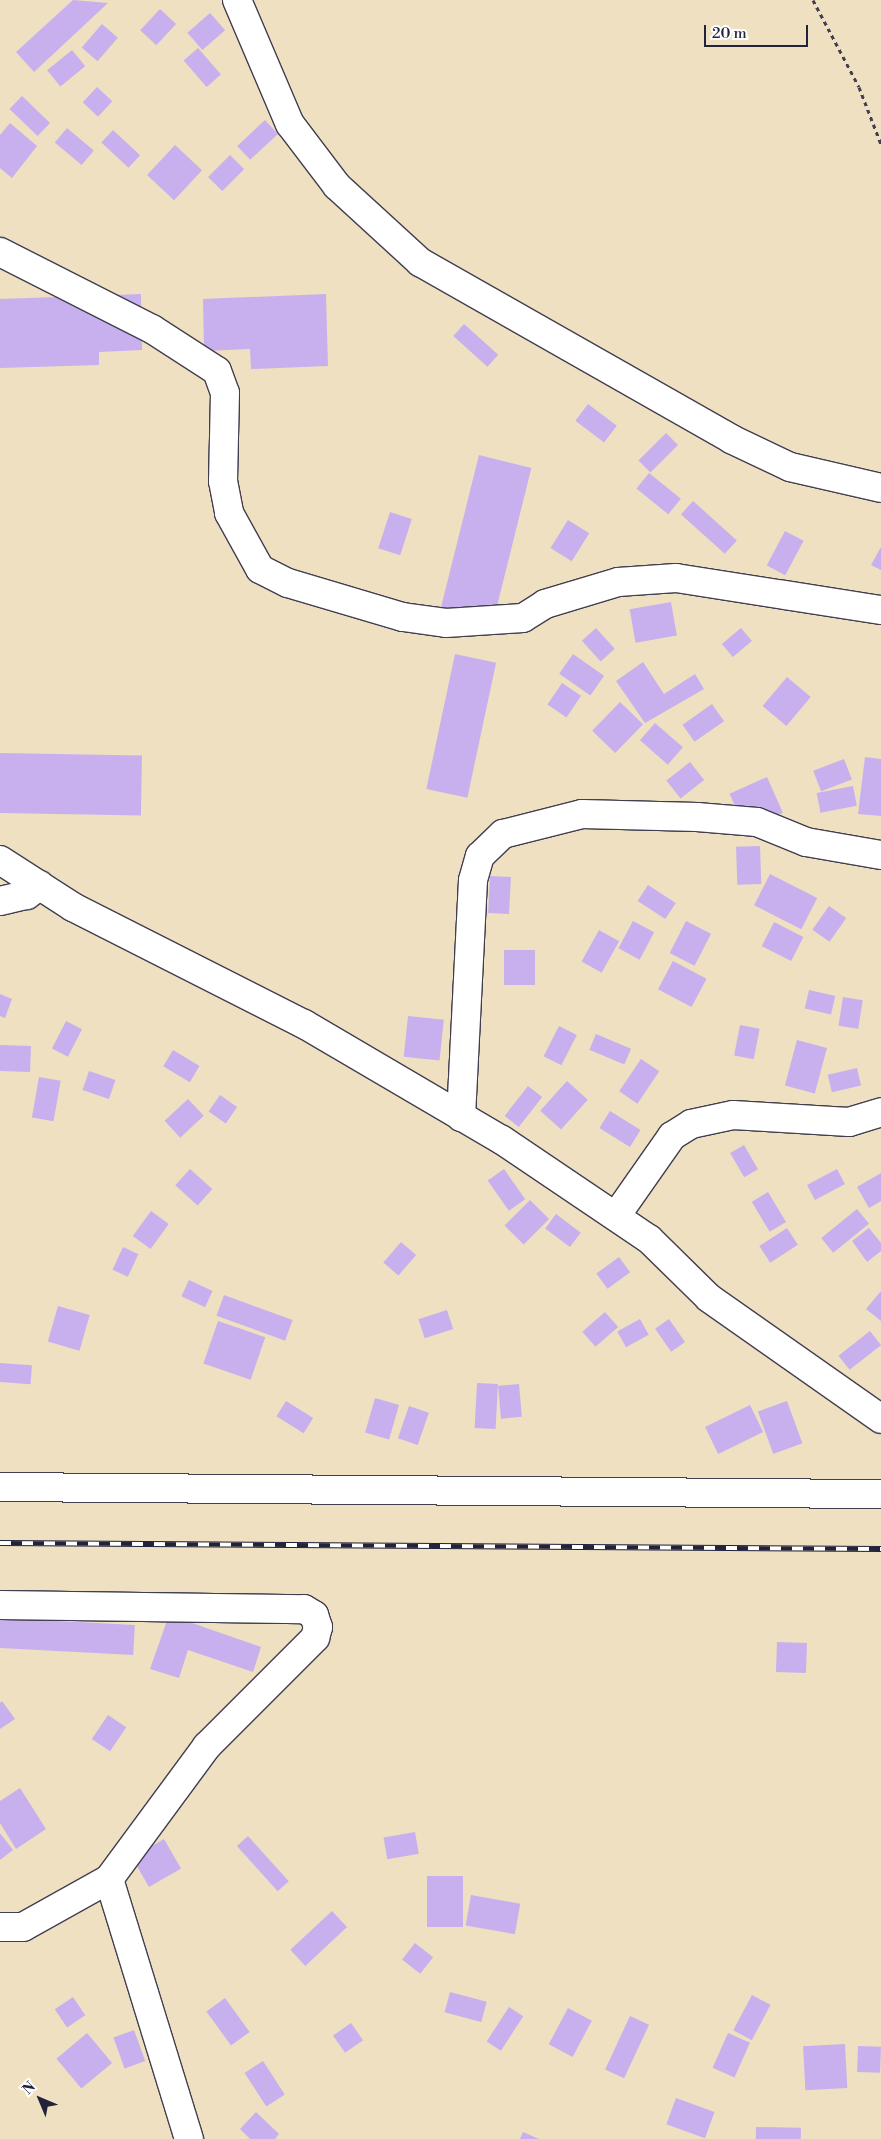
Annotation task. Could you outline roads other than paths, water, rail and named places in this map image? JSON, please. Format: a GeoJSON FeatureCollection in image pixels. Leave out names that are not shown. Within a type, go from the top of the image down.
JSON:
{"type":"FeatureCollection","features":[{"type":"Feature","properties":{"kind":"street"},"geometry":{"type":"LineString","coordinates":[[237,0],[290,124],[337,186],[420,262],[731,439],[790,467],[881,488]]}},
{"type":"Feature","properties":{"kind":"street"},"geometry":{"type":"LineString","coordinates":[[0,252],[152,328],[217,371],[226,393],[223,481],[229,513],[260,568],[288,583],[403,618],[446,623],[523,618],[545,604],[618,582],[676,578],[881,610]]}},
{"type":"Feature","properties":{"kind":"street"},"geometry":{"type":"LineString","coordinates":[[461,1117],[473,880],[480,856],[503,834],[582,814],[662,816],[757,822],[806,842],[881,855]]}},
{"type":"Feature","properties":{"kind":"street"},"geometry":{"type":"LineString","coordinates":[[0,860],[73,906],[304,1024],[461,1117],[649,1239],[709,1298],[881,1419]]}},
{"type":"Feature","properties":{"kind":"street"},"geometry":{"type":"LineString","coordinates":[[0,901],[27,894],[40,885]]}},
{"type":"Feature","properties":{"kind":"street"},"geometry":{"type":"LineString","coordinates":[[616,1216],[672,1136],[691,1124],[733,1114],[849,1122],[881,1112]]}},
{"type":"Feature","properties":{"kind":"street"},"geometry":{"type":"LineString","coordinates":[[0,1487],[881,1494]]}},
{"type":"Feature","properties":{"kind":"street"},"geometry":{"type":"LineString","coordinates":[[0,1605],[304,1610],[314,1615],[318,1627],[315,1638],[207,1746],[109,1879],[23,1927],[0,1927]]}},
{"type":"Feature","properties":{"kind":"street"},"geometry":{"type":"LineString","coordinates":[[109,1879],[189,2139]]}},
{"type":"Feature","properties":{"kind":"railway"},"geometry":{"type":"LineString","coordinates":[[0,1543],[881,1549]]}}]}
